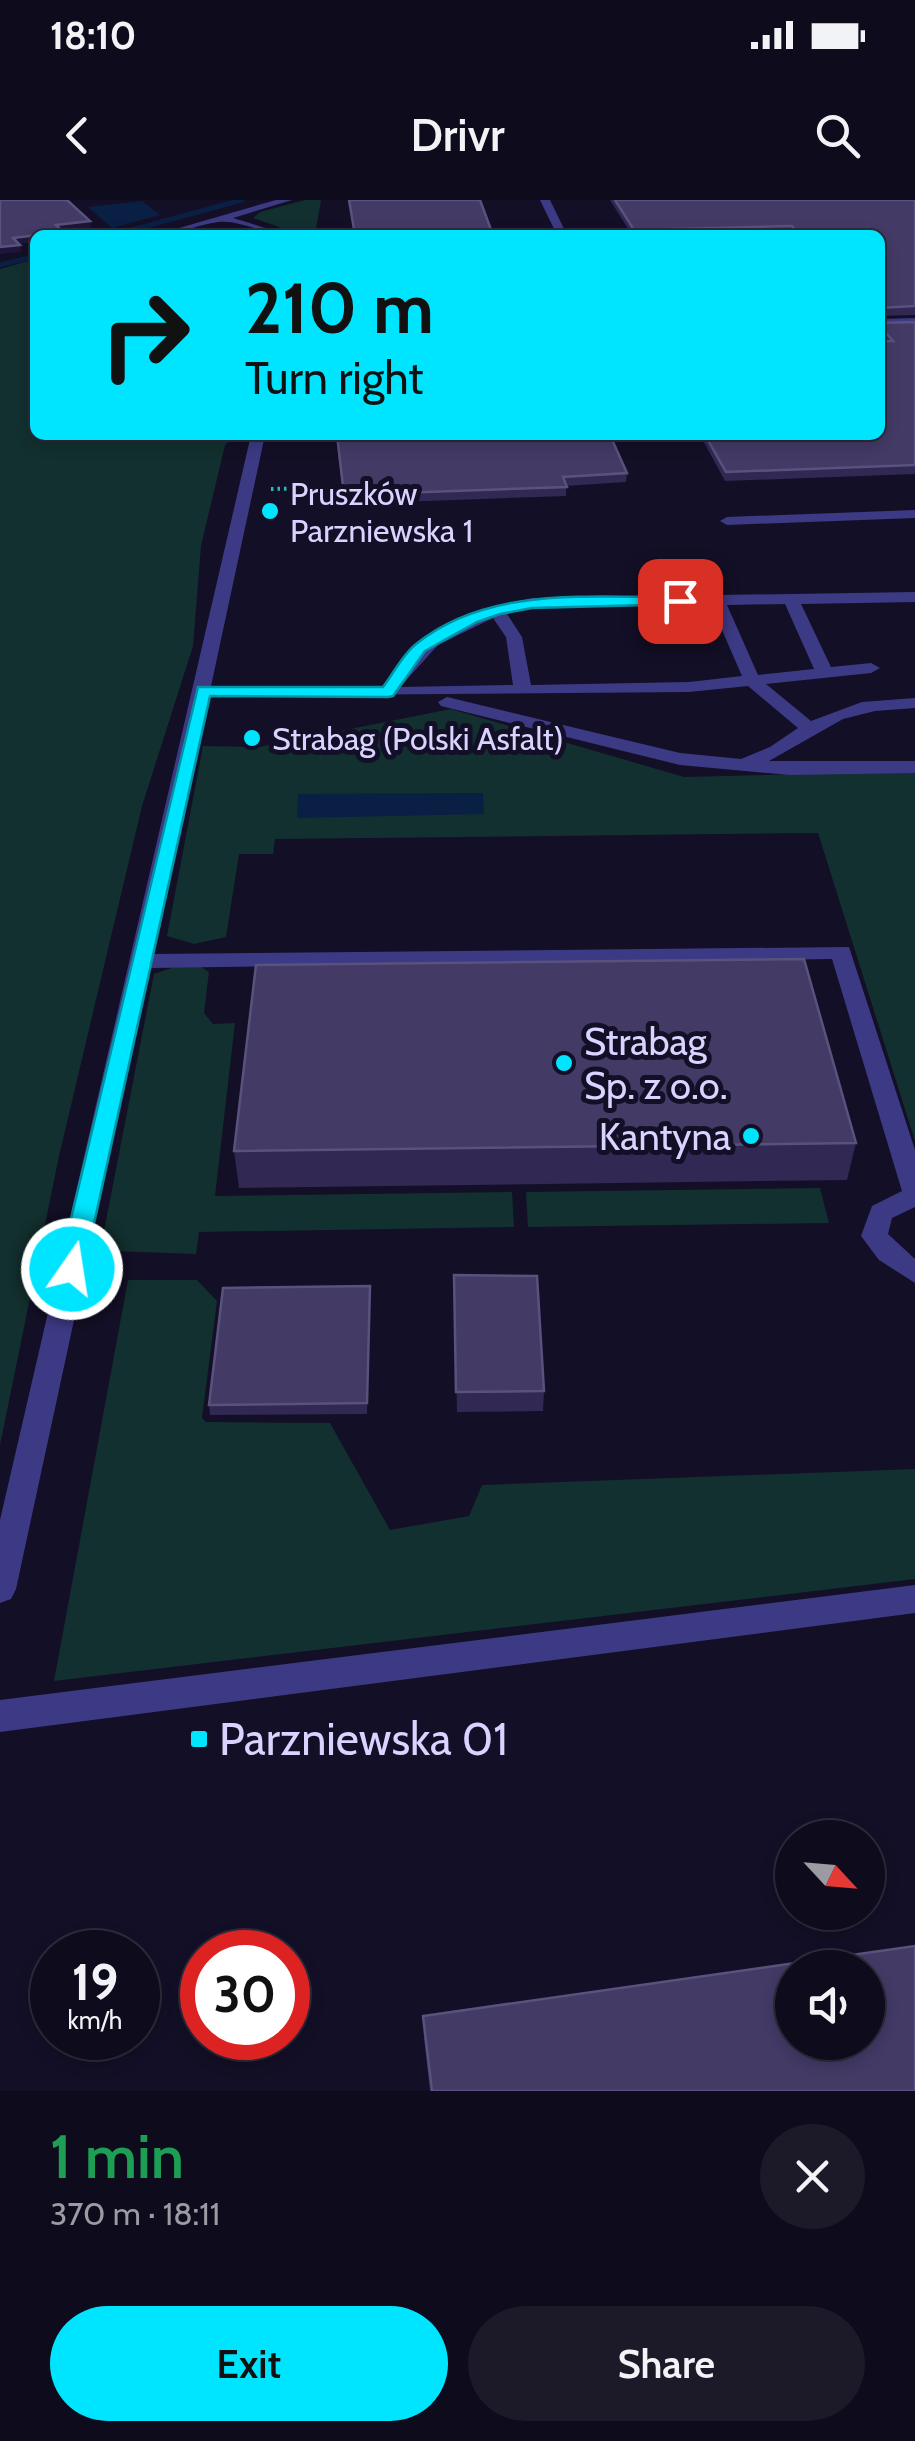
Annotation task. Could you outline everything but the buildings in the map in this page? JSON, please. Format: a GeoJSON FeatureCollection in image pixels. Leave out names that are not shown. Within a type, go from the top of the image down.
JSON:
{"type":"FeatureCollection","features":[{"type":"Feature","properties":{"kind":"street"},"geometry":{"type":"LineString","coordinates":[[178,230],[287,200]]}},
{"type":"Feature","properties":{"kind":"street"},"geometry":{"type":"LineString","coordinates":[[545,200],[560,230]]}},
{"type":"Feature","properties":{"kind":"street"},"geometry":{"type":"LineString","coordinates":[[221,218],[265,230]]}},
{"type":"Feature","properties":{"kind":"street"},"geometry":{"type":"LineString","coordinates":[[885,323],[915,322]]}},
{"type":"Feature","properties":{"kind":"street"},"geometry":{"type":"LineString","coordinates":[[0,1589],[257,440]]}},
{"type":"Feature","properties":{"kind":"street"},"geometry":{"type":"LineString","coordinates":[[727,521],[915,514]]}},
{"type":"Feature","properties":{"kind":"street"},"geometry":{"type":"LineString","coordinates":[[398,692],[420,648],[496,610],[532,603],[915,597]]}},
{"type":"Feature","properties":{"kind":"street"},"geometry":{"type":"LineString","coordinates":[[791,600],[825,673]]}},
{"type":"Feature","properties":{"kind":"street"},"geometry":{"type":"LineString","coordinates":[[717,601],[752,680],[777,705],[810,728]]}},
{"type":"Feature","properties":{"kind":"street"},"geometry":{"type":"LineString","coordinates":[[496,610],[514,637],[523,690]]}},
{"type":"Feature","properties":{"kind":"street"},"geometry":{"type":"LineString","coordinates":[[203,691],[398,692],[690,686],[870,668]]}},
{"type":"Feature","properties":{"kind":"street"},"geometry":{"type":"LineString","coordinates":[[398,692],[586,739],[728,765],[915,768]]}},
{"type":"Feature","properties":{"kind":"street"},"geometry":{"type":"LineString","coordinates":[[728,765],[788,748],[810,728],[864,706],[915,703]]}},
{"type":"Feature","properties":{"kind":"street"},"geometry":{"type":"LineString","coordinates":[[143,955],[237,948]]}},
{"type":"Feature","properties":{"kind":"street"},"geometry":{"type":"LineString","coordinates":[[143,955],[840,952],[915,1194],[880,1213],[874,1236],[888,1253],[915,1273]]}},
{"type":"Feature","properties":{"kind":"street"},"geometry":{"type":"LineString","coordinates":[[0,1716],[915,1598]]}},
{"type":"Feature","properties":{"kind":"path"},"geometry":{"type":"LineString","coordinates":[[276,490],[319,488]]}},
{"type":"Feature","properties":{"kind":"green space"},"geometry":{"type":"Polygon","coordinates":[[[305,200],[321,200],[316,230],[288,230],[253,218],[260,212],[305,200]]]}},
{"type":"Feature","properties":{"kind":"green space"},"geometry":{"type":"Polygon","coordinates":[[[30,260],[30,440],[230,440],[225,445],[201,546],[193,646],[142,806],[59,1156],[0,1445],[0,269],[30,260]]]}},
{"type":"Feature","properties":{"kind":"green space"},"geometry":{"type":"Polygon","coordinates":[[[451,709],[684,777],[915,771],[915,1141],[818,833],[275,839],[273,854],[239,854],[226,937],[194,944],[167,936],[203,746],[259,747],[451,709]]]}},
{"type":"Feature","properties":{"kind":"green space"},"geometry":{"type":"Polygon","coordinates":[[[192,961],[209,972],[204,1013],[213,1024],[235,1023],[215,1196],[512,1192],[514,1227],[199,1232],[196,1254],[113,1251],[102,1241],[154,974],[192,961]]]}},
{"type":"Feature","properties":{"kind":"green space"},"geometry":{"type":"Polygon","coordinates":[[[820,1188],[829,1223],[528,1227],[526,1192],[820,1188]]]}},
{"type":"Feature","properties":{"kind":"green space"},"geometry":{"type":"Polygon","coordinates":[[[128,1280],[197,1280],[217,1301],[202,1418],[206,1422],[330,1423],[390,1530],[469,1516],[482,1485],[915,1469],[915,1579],[54,1681],[128,1280]]]}},
{"type":"Feature","properties":{"kind":"water"},"geometry":{"type":"Polygon","coordinates":[[[142,201],[160,215],[112,228],[88,207],[142,201]]]}},
{"type":"Feature","properties":{"kind":"water"},"geometry":{"type":"Polygon","coordinates":[[[483,793],[484,814],[297,818],[298,794],[483,793]]]}},
{"type":"Feature","properties":{"kind":"waterway"},"geometry":{"type":"LineString","coordinates":[[131,230],[242,200]]}},
{"type":"Feature","properties":{"kind":"waterway"},"geometry":{"type":"LineString","coordinates":[[0,265],[30,257]]}},
{"type":"Feature","properties":{"kind":"place","name":"Pruszków Parzniewska 1"},"geometry":{"type":"Point","coordinates":[270,511]}},
{"type":"Feature","properties":{"kind":"place","name":"Strabag (Polski Asfalt)"},"geometry":{"type":"Point","coordinates":[252,738]}},
{"type":"Feature","properties":{"kind":"place","name":"Strabag Sp. z o.o."},"geometry":{"type":"Point","coordinates":[564,1063]}},
{"type":"Feature","properties":{"kind":"place","name":"Kantyna"},"geometry":{"type":"Point","coordinates":[751,1136]}},
{"type":"Feature","properties":{"kind":"place","name":"Parzniewska 01"},"geometry":{"type":"Point","coordinates":[199,1739]}},
{"type":"Feature","properties":{"kind":"route"},"geometry":{"type":"LineString","coordinates":[[72,1269],[203,691],[388,692],[420,648],[472,618],[496,610],[532,603],[680,601]]}}]}
